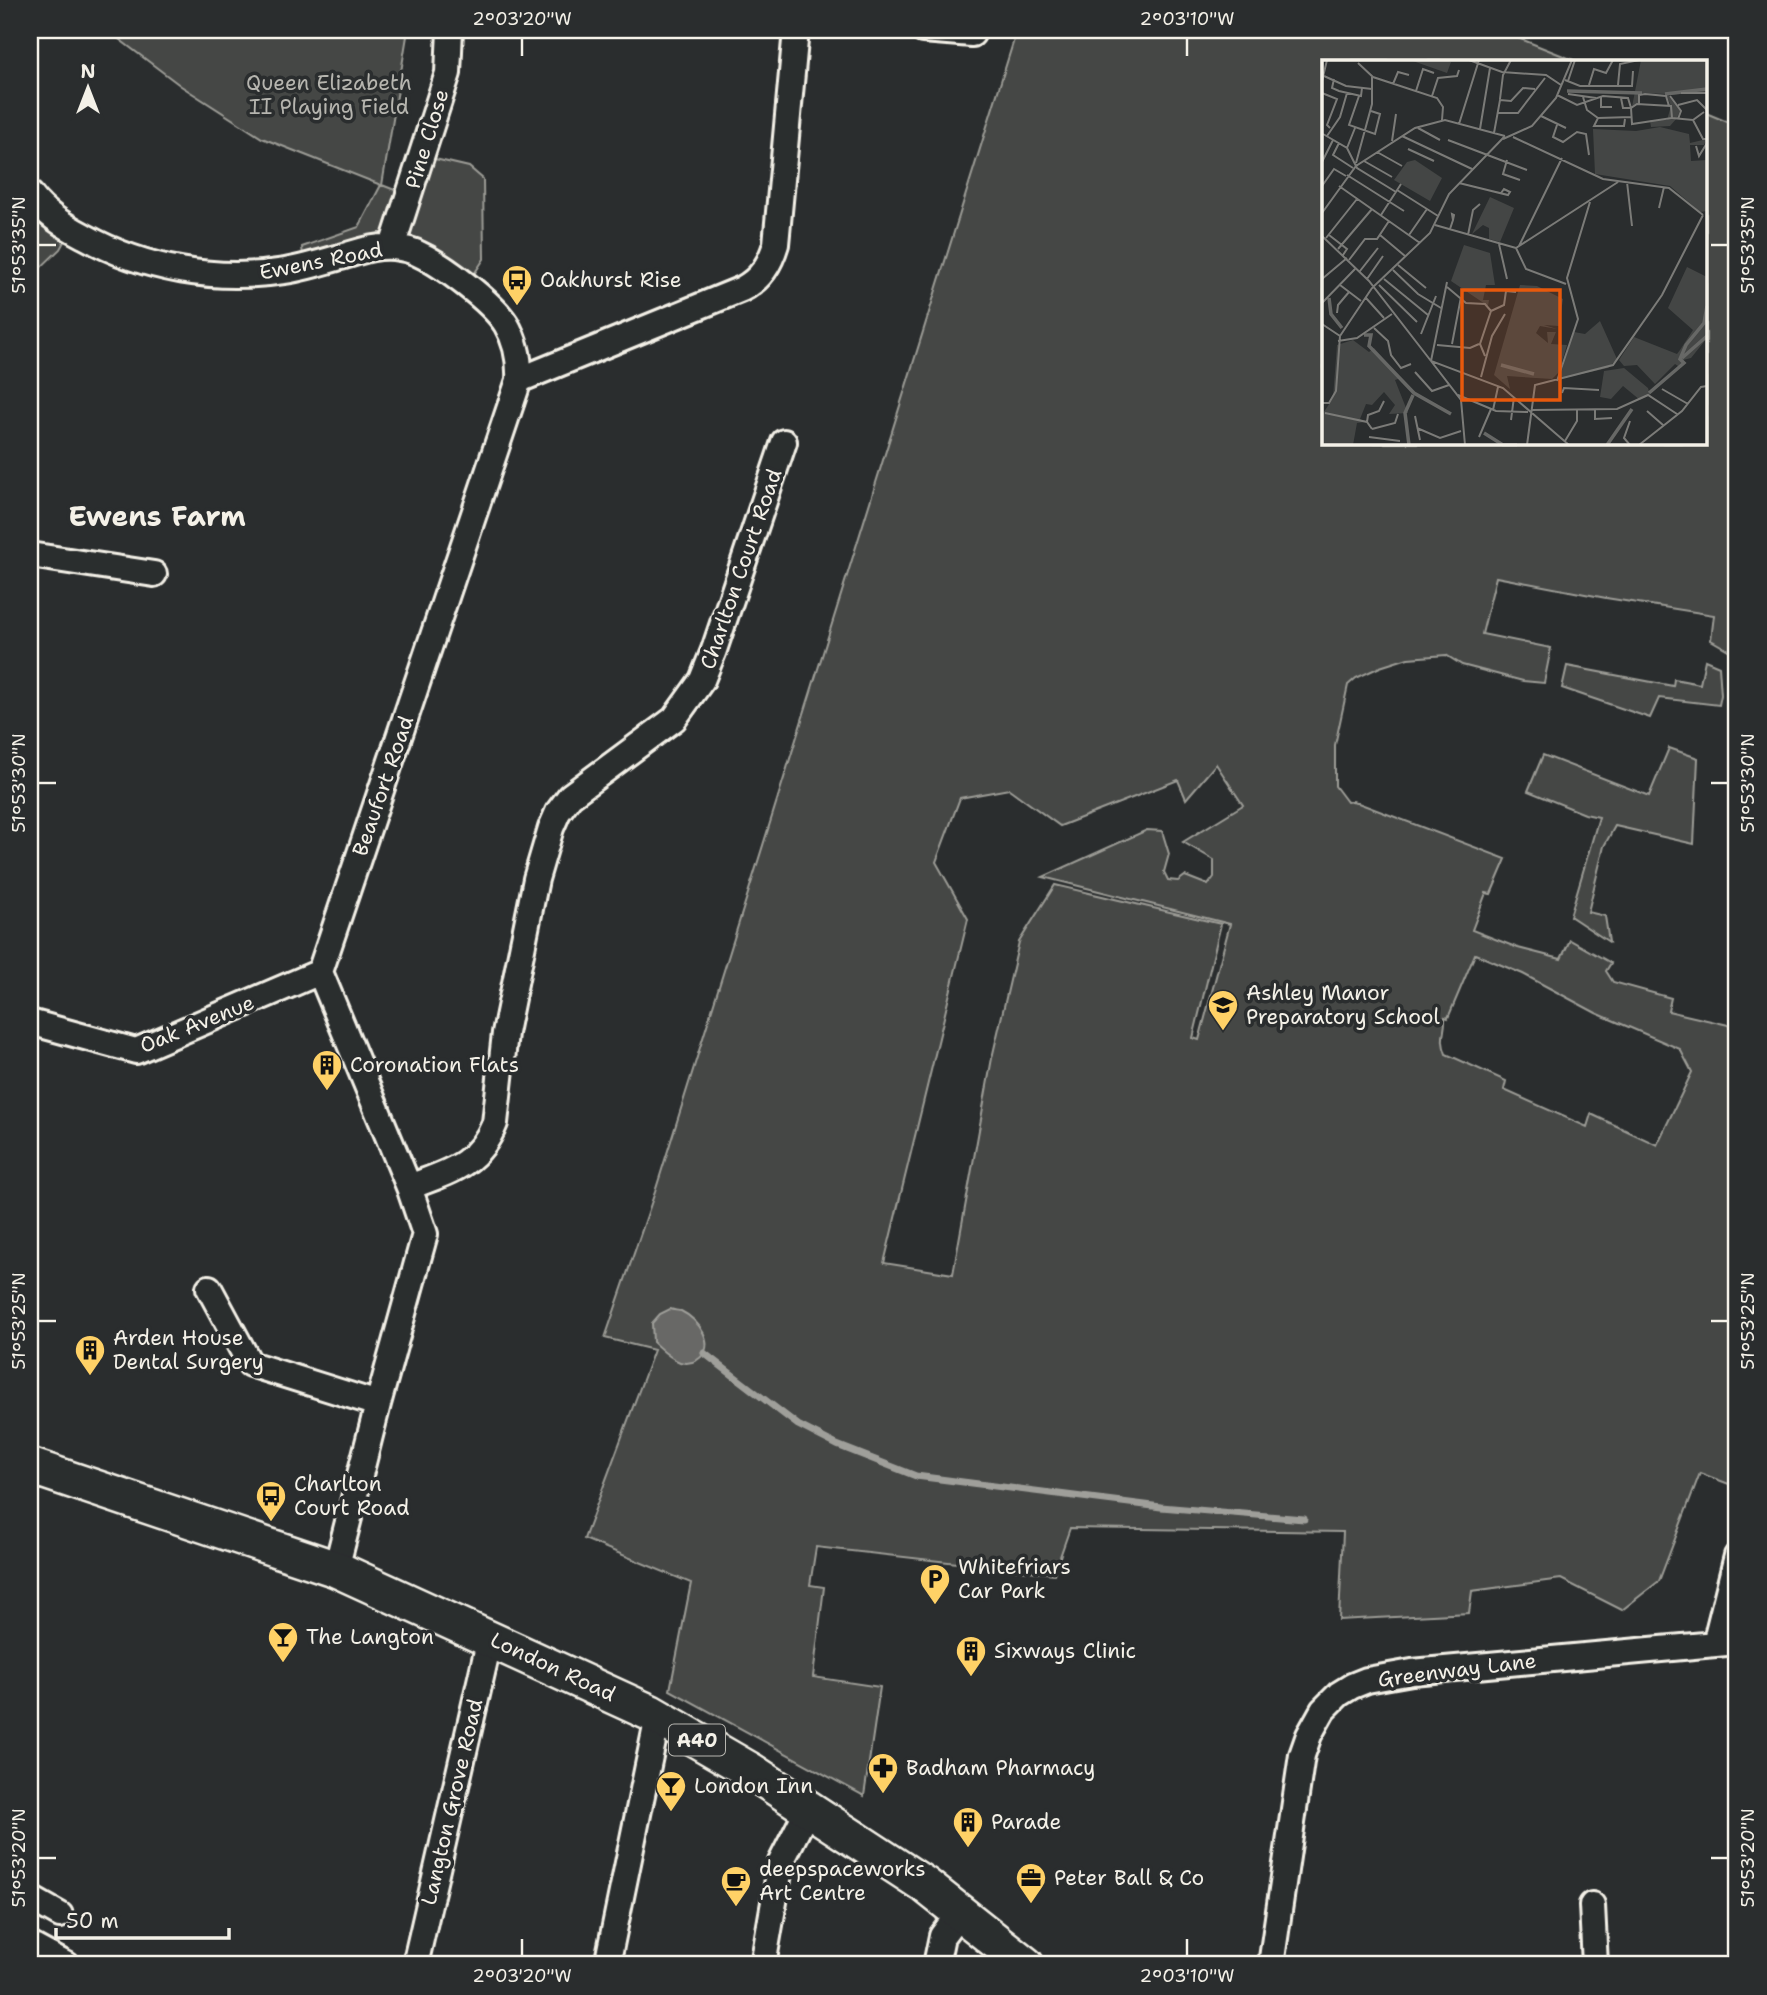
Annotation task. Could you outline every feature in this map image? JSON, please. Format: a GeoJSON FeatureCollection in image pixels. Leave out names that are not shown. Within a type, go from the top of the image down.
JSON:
{"type":"FeatureCollection","features":[{"type":"Feature","properties":{"kind":"highway","name":"London Road"},"geometry":{"type":"LineString","coordinates":[[30,1466],[336,1569],[658,1717],[751,1772],[925,1885],[1026,1965]]}},
{"type":"Feature","properties":{"kind":"street","name":"Pine Close"},"geometry":{"type":"LineString","coordinates":[[392,247],[448,73],[450,30]]}},
{"type":"Feature","properties":{"kind":"street"},"geometry":{"type":"LineString","coordinates":[[519,380],[742,289],[760,277],[776,244],[796,30]]}},
{"type":"Feature","properties":{"kind":"street"},"geometry":{"type":"LineString","coordinates":[[923,30],[972,34]]}},
{"type":"Feature","properties":{"kind":"street","name":"Ewens Road"},"geometry":{"type":"LineString","coordinates":[[33,204],[71,229],[121,254],[157,265],[203,274],[258,275],[285,271],[312,266],[367,248],[392,247],[416,252],[433,261],[496,310],[515,342],[519,380]]}},
{"type":"Feature","properties":{"kind":"street","name":"Beaufort Road"},"geometry":{"type":"LineString","coordinates":[[320,972],[519,380]]}},
{"type":"Feature","properties":{"kind":"street","name":"Charlton Court Road"},"geometry":{"type":"LineString","coordinates":[[409,1186],[462,1166],[481,1150],[489,1137],[495,1124],[505,1033],[536,879],[551,828],[558,812],[570,796],[674,719],[702,680],[784,442]]}},
{"type":"Feature","properties":{"kind":"street"},"geometry":{"type":"LineString","coordinates":[[30,555],[154,574]]}},
{"type":"Feature","properties":{"kind":"street"},"geometry":{"type":"LineString","coordinates":[[320,972],[409,1186],[425,1234],[336,1569]]}},
{"type":"Feature","properties":{"kind":"street","name":"Oak Avenue"},"geometry":{"type":"LineString","coordinates":[[30,1022],[136,1051],[320,972]]}},
{"type":"Feature","properties":{"kind":"street"},"geometry":{"type":"LineString","coordinates":[[209,1288],[250,1364],[378,1405]]}},
{"type":"Feature","properties":{"kind":"street"},"geometry":{"type":"LineString","coordinates":[[1726,1643],[1737,1556]]}},
{"type":"Feature","properties":{"kind":"street","name":"Langton Grove Road"},"geometry":{"type":"LineString","coordinates":[[415,1965],[490,1638]]}},
{"type":"Feature","properties":{"kind":"street","name":"Greenway Lane"},"geometry":{"type":"LineString","coordinates":[[1271,1965],[1302,1755],[1315,1721],[1339,1694],[1367,1680],[1412,1672],[1726,1643]]}},
{"type":"Feature","properties":{"kind":"street"},"geometry":{"type":"LineString","coordinates":[[607,1965],[658,1717]]}},
{"type":"Feature","properties":{"kind":"street"},"geometry":{"type":"LineString","coordinates":[[763,1965],[781,1862],[808,1809]]}},
{"type":"Feature","properties":{"kind":"street"},"geometry":{"type":"LineString","coordinates":[[30,1898],[60,1915]]}},
{"type":"Feature","properties":{"kind":"street"},"geometry":{"type":"LineString","coordinates":[[1592,1905],[1595,1965]]}},
{"type":"Feature","properties":{"kind":"street"},"geometry":{"type":"LineString","coordinates":[[936,1965],[942,1936],[960,1912]]}},
{"type":"Feature","properties":{"kind":"street"},"geometry":{"type":"LineString","coordinates":[[30,1945],[58,1963]]}},
{"type":"Feature","properties":{"kind":"green space","name":"Queen Elizabeth II Playing Field"},"geometry":{"type":"Polygon","coordinates":[[[107,30],[408,30],[382,185],[410,196],[422,156],[469,167],[483,179],[484,259],[466,286],[416,252],[304,267],[302,247],[359,227],[381,185],[262,138],[181,86],[107,30]]]}},
{"type":"Feature","properties":{"kind":"green space","name":"Ashley Manor Preparatory School"},"geometry":{"type":"Polygon","coordinates":[[[1017,30],[1498,30],[1573,60],[1322,60],[1322,444],[1708,444],[1708,114],[1737,126],[1737,655],[1711,640],[1714,615],[1496,577],[1482,634],[1551,648],[1544,683],[1523,681],[1462,665],[1446,655],[1408,658],[1380,667],[1356,678],[1348,685],[1335,745],[1335,786],[1347,802],[1353,801],[1506,859],[1491,894],[1486,893],[1472,930],[1518,948],[1561,959],[1570,940],[1611,963],[1606,971],[1613,982],[1671,998],[1668,1011],[1737,1027],[1737,1487],[1700,1473],[1659,1581],[1622,1610],[1561,1579],[1472,1591],[1469,1613],[1339,1620],[1343,1532],[1070,1528],[1054,1574],[816,1547],[810,1585],[824,1587],[813,1677],[880,1687],[864,1796],[670,1690],[691,1583],[584,1539],[654,1350],[605,1338],[655,1192],[1017,30]],[[1216,764],[1186,799],[1178,780],[1060,826],[1009,789],[960,798],[936,862],[968,919],[884,1263],[953,1274],[992,1058],[1019,942],[1055,885],[1221,924],[1193,1038],[1199,1040],[1230,924],[1043,877],[1147,830],[1162,831],[1169,854],[1164,872],[1168,880],[1178,881],[1185,876],[1208,885],[1214,877],[1214,860],[1183,842],[1243,805],[1216,764]],[[1475,954],[1448,1018],[1445,1017],[1443,1039],[1446,1054],[1506,1081],[1504,1090],[1587,1127],[1591,1114],[1657,1145],[1692,1072],[1680,1049],[1596,1013],[1523,974],[1475,954]]]}},
{"type":"Feature","properties":{"kind":"green space"},"geometry":{"type":"Polygon","coordinates":[[[30,194],[71,229],[60,249],[30,278],[30,194]]]}},
{"type":"Feature","properties":{"kind":"green space"},"geometry":{"type":"Polygon","coordinates":[[[1705,660],[1719,666],[1719,705],[1659,698],[1650,718],[1562,688],[1567,666],[1673,686],[1674,679],[1700,684],[1705,660]]]}},
{"type":"Feature","properties":{"kind":"green space"},"geometry":{"type":"Polygon","coordinates":[[[1669,748],[1698,758],[1694,844],[1615,826],[1604,846],[1588,912],[1605,916],[1609,942],[1570,916],[1599,817],[1528,791],[1543,755],[1649,796],[1669,748]]]}},
{"type":"Feature","properties":{"kind":"shaded area"},"geometry":{"type":"Polygon","coordinates":[[[670,1309],[687,1315],[704,1333],[706,1348],[695,1361],[682,1363],[653,1342],[652,1323],[660,1314],[670,1309]]]}},
{"type":"Feature","properties":{"kind":"waterway"},"geometry":{"type":"LineString","coordinates":[[704,1353],[798,1425],[837,1445],[916,1476],[1161,1507],[1304,1519]]}},
{"type":"Feature","properties":{"kind":"place","name":"Oakhurst Rise"},"geometry":{"type":"Point","coordinates":[517,307]}},
{"type":"Feature","properties":{"kind":"place","name":"Ashley Manor Preparatory School"},"geometry":{"type":"Point","coordinates":[1223,1032]}},
{"type":"Feature","properties":{"kind":"place","name":"Coronation Flats"},"geometry":{"type":"Point","coordinates":[327,1092]}},
{"type":"Feature","properties":{"kind":"place","name":"Arden House Dental Surgery"},"geometry":{"type":"Point","coordinates":[90,1377]}},
{"type":"Feature","properties":{"kind":"place","name":"Charlton Court Road"},"geometry":{"type":"Point","coordinates":[271,1523]}},
{"type":"Feature","properties":{"kind":"place","name":"Whitefriars Car Park"},"geometry":{"type":"Point","coordinates":[935,1606]}},
{"type":"Feature","properties":{"kind":"place","name":"The Langton"},"geometry":{"type":"Point","coordinates":[283,1664]}},
{"type":"Feature","properties":{"kind":"place","name":"Sixways Clinic"},"geometry":{"type":"Point","coordinates":[971,1678]}},
{"type":"Feature","properties":{"kind":"place","name":"Badham Pharmacy"},"geometry":{"type":"Point","coordinates":[883,1795]}},
{"type":"Feature","properties":{"kind":"place","name":"London Inn"},"geometry":{"type":"Point","coordinates":[671,1813]}},
{"type":"Feature","properties":{"kind":"place","name":"Parade"},"geometry":{"type":"Point","coordinates":[968,1849]}},
{"type":"Feature","properties":{"kind":"place","name":"Peter Ball & Co"},"geometry":{"type":"Point","coordinates":[1031,1905]}},
{"type":"Feature","properties":{"kind":"place","name":"deepspaceworks Art Centre"},"geometry":{"type":"Point","coordinates":[736,1908]}},
{"type":"Feature","properties":{"kind":"district","name":"Ewens Farm"},"geometry":{"type":"Point","coordinates":[157,516]}}]}
